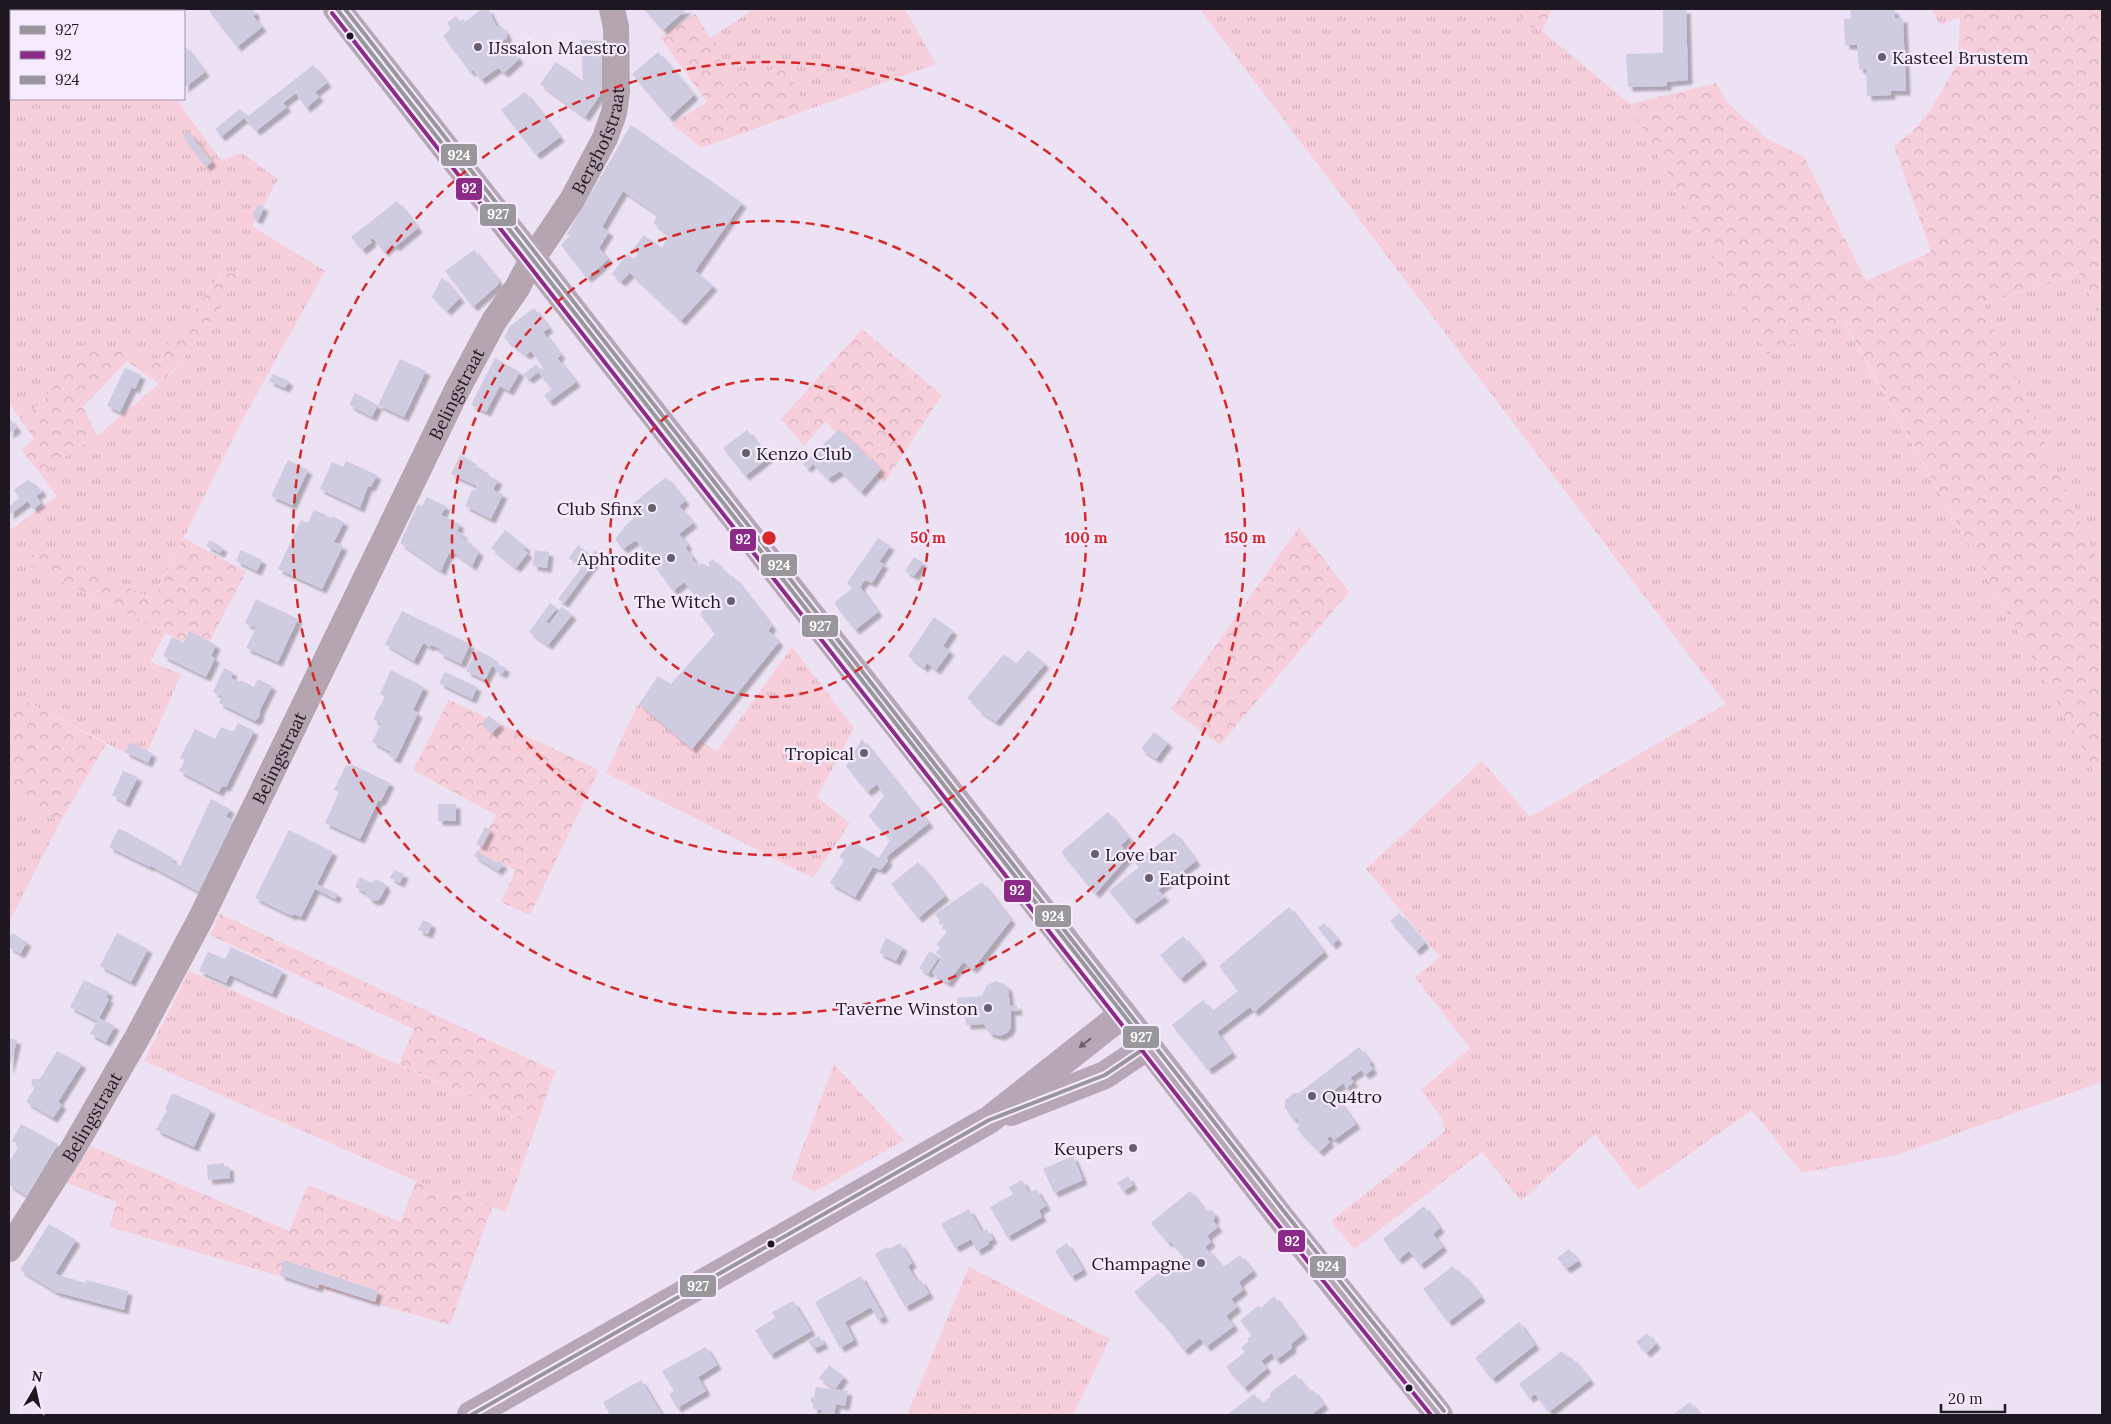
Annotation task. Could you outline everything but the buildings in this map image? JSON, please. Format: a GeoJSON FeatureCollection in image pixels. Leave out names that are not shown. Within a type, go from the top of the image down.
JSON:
{"type":"FeatureCollection","features":[{"type":"Feature","properties":{"kind":"main road"},"geometry":{"type":"LineString","coordinates":[[337,9],[1281,1218],[1439,1415]]}},
{"type":"Feature","properties":{"kind":"main road"},"geometry":{"type":"LineString","coordinates":[[989,1120],[1123,1014]]}},
{"type":"Feature","properties":{"kind":"main road"},"geometry":{"type":"LineString","coordinates":[[471,1415],[989,1120],[1105,1075],[1148,1046]]}},
{"type":"Feature","properties":{"kind":"street","name":"Berghofstraat"},"geometry":{"type":"LineString","coordinates":[[533,258],[572,200],[605,138],[614,113],[618,68],[616,27],[612,9]]}},
{"type":"Feature","properties":{"kind":"street","name":"Belingstraat"},"geometry":{"type":"LineString","coordinates":[[9,1250],[71,1152],[138,1036],[200,920],[457,390],[494,321],[518,288],[533,258]]}},
{"type":"Feature","properties":{"kind":"green space"},"geometry":{"type":"Polygon","coordinates":[[[754,9],[905,9],[936,64],[807,110],[784,64],[733,87],[710,38],[754,9]]]}},
{"type":"Feature","properties":{"kind":"green space"},"geometry":{"type":"Polygon","coordinates":[[[1200,9],[1516,9],[1524,24],[1542,31],[1630,104],[1767,354],[1844,323],[2069,723],[2102,787],[2102,1082],[1899,1154],[1802,1173],[1752,1110],[1638,1190],[1595,1134],[1521,1201],[1482,1152],[1354,1249],[1331,1221],[1445,1131],[1442,1118],[1421,1090],[1470,1048],[1415,977],[1440,957],[1366,869],[1482,761],[1530,817],[1726,704],[1200,9]]]}},
{"type":"Feature","properties":{"kind":"green space"},"geometry":{"type":"Polygon","coordinates":[[[1516,9],[1552,9],[1542,31],[1524,24],[1516,9]]]}},
{"type":"Feature","properties":{"kind":"green space"},"geometry":{"type":"Polygon","coordinates":[[[1932,9],[1958,9],[1960,17],[1940,25],[1932,9]]]}},
{"type":"Feature","properties":{"kind":"green space"},"geometry":{"type":"Polygon","coordinates":[[[1958,9],[2102,9],[2102,322],[2078,271],[1983,305],[2102,571],[2102,787],[2069,723],[1845,323],[1767,354],[1630,104],[1716,83],[1727,102],[1766,138],[1804,157],[1866,281],[1931,252],[1894,146],[1914,130],[1931,109],[1958,63],[1960,17],[1958,9]]]}},
{"type":"Feature","properties":{"kind":"green space"},"geometry":{"type":"Polygon","coordinates":[[[695,14],[710,38],[733,87],[784,64],[807,110],[701,148],[672,124],[707,102],[660,37],[695,14]]]}},
{"type":"Feature","properties":{"kind":"green space"},"geometry":{"type":"Polygon","coordinates":[[[9,50],[10,100],[177,100],[221,160],[242,153],[278,179],[252,226],[325,271],[244,417],[153,599],[39,547],[29,565],[165,633],[150,662],[181,674],[143,762],[9,692],[9,531],[57,496],[40,473],[97,436],[175,370],[208,324],[238,276],[223,270],[156,363],[87,342],[44,400],[20,419],[9,402],[9,50]]]}},
{"type":"Feature","properties":{"kind":"green space"},"geometry":{"type":"Polygon","coordinates":[[[224,270],[238,276],[202,333],[171,373],[159,384],[127,361],[83,407],[97,436],[40,473],[21,450],[34,439],[20,419],[44,400],[87,342],[156,362],[224,270]]]}},
{"type":"Feature","properties":{"kind":"green space"},"geometry":{"type":"Polygon","coordinates":[[[2079,271],[2102,322],[2102,571],[1983,305],[2079,271]]]}},
{"type":"Feature","properties":{"kind":"green space"},"geometry":{"type":"Polygon","coordinates":[[[862,329],[942,395],[884,483],[825,421],[804,446],[781,419],[862,329]]]}},
{"type":"Feature","properties":{"kind":"green space"},"geometry":{"type":"Polygon","coordinates":[[[1299,527],[1349,592],[1220,745],[1171,709],[1299,527]]]}},
{"type":"Feature","properties":{"kind":"green space"},"geometry":{"type":"Polygon","coordinates":[[[184,538],[246,572],[204,652],[29,565],[39,547],[153,599],[184,538]]]}},
{"type":"Feature","properties":{"kind":"green space"},"geometry":{"type":"Polygon","coordinates":[[[792,647],[854,728],[817,797],[850,823],[813,878],[606,773],[638,704],[717,751],[792,647]]]}},
{"type":"Feature","properties":{"kind":"green space"},"geometry":{"type":"Polygon","coordinates":[[[9,692],[106,744],[60,822],[9,795],[9,692]]]}},
{"type":"Feature","properties":{"kind":"green space"},"geometry":{"type":"Polygon","coordinates":[[[449,700],[599,770],[530,915],[501,902],[516,870],[477,853],[496,815],[413,770],[449,700]]]}},
{"type":"Feature","properties":{"kind":"green space"},"geometry":{"type":"Polygon","coordinates":[[[9,795],[60,822],[9,923],[9,795]]]}},
{"type":"Feature","properties":{"kind":"green space"},"geometry":{"type":"Polygon","coordinates":[[[220,914],[555,1071],[536,1126],[399,1064],[414,1029],[210,935],[220,914]]]}},
{"type":"Feature","properties":{"kind":"green space"},"geometry":{"type":"Polygon","coordinates":[[[189,971],[536,1126],[506,1212],[416,1181],[144,1061],[189,971]]]}},
{"type":"Feature","properties":{"kind":"green space"},"geometry":{"type":"Polygon","coordinates":[[[834,1064],[904,1140],[814,1192],[791,1179],[834,1064]]]}},
{"type":"Feature","properties":{"kind":"green space"},"geometry":{"type":"Polygon","coordinates":[[[91,1146],[289,1231],[308,1185],[401,1222],[416,1181],[492,1207],[450,1325],[109,1227],[117,1202],[67,1183],[91,1146]]]}},
{"type":"Feature","properties":{"kind":"green space"},"geometry":{"type":"Polygon","coordinates":[[[969,1267],[1110,1339],[1073,1415],[907,1415],[969,1267]]]}},
{"type":"Feature","properties":{"kind":"transit line","name":"927"},"geometry":{"type":"LineString","coordinates":[[337,9],[1148,1046],[1105,1075],[989,1120],[471,1415]]}},
{"type":"Feature","properties":{"kind":"transit line","name":"924"},"geometry":{"type":"LineString","coordinates":[[345,9],[1286,1214],[1444,1411]]}},
{"type":"Feature","properties":{"kind":"transit line","name":"92"},"geometry":{"type":"LineString","coordinates":[[332,13],[1276,1222],[1431,1415]]}},
{"type":"Feature","properties":{"kind":"place","name":"IJssalon Maestro"},"geometry":{"type":"Point","coordinates":[478,47]}},
{"type":"Feature","properties":{"kind":"place","name":"Kasteel Brustem"},"geometry":{"type":"Point","coordinates":[1882,57]}},
{"type":"Feature","properties":{"kind":"place","name":"Kenzo Club"},"geometry":{"type":"Point","coordinates":[746,453]}},
{"type":"Feature","properties":{"kind":"place","name":"Club Sfinx"},"geometry":{"type":"Point","coordinates":[652,508]}},
{"type":"Feature","properties":{"kind":"place","name":"Aphrodite"},"geometry":{"type":"Point","coordinates":[671,558]}},
{"type":"Feature","properties":{"kind":"place","name":"The Witch"},"geometry":{"type":"Point","coordinates":[731,601]}},
{"type":"Feature","properties":{"kind":"place","name":"Tropical"},"geometry":{"type":"Point","coordinates":[864,753]}},
{"type":"Feature","properties":{"kind":"place","name":"Love bar"},"geometry":{"type":"Point","coordinates":[1095,854]}},
{"type":"Feature","properties":{"kind":"place","name":"Eatpoint"},"geometry":{"type":"Point","coordinates":[1149,878]}},
{"type":"Feature","properties":{"kind":"place","name":"Taverne Winston"},"geometry":{"type":"Point","coordinates":[988,1008]}},
{"type":"Feature","properties":{"kind":"place","name":"Qu4tro"},"geometry":{"type":"Point","coordinates":[1312,1096]}},
{"type":"Feature","properties":{"kind":"place","name":"Keupers"},"geometry":{"type":"Point","coordinates":[1133,1148]}},
{"type":"Feature","properties":{"kind":"place","name":"Champagne"},"geometry":{"type":"Point","coordinates":[1201,1263]}}]}
